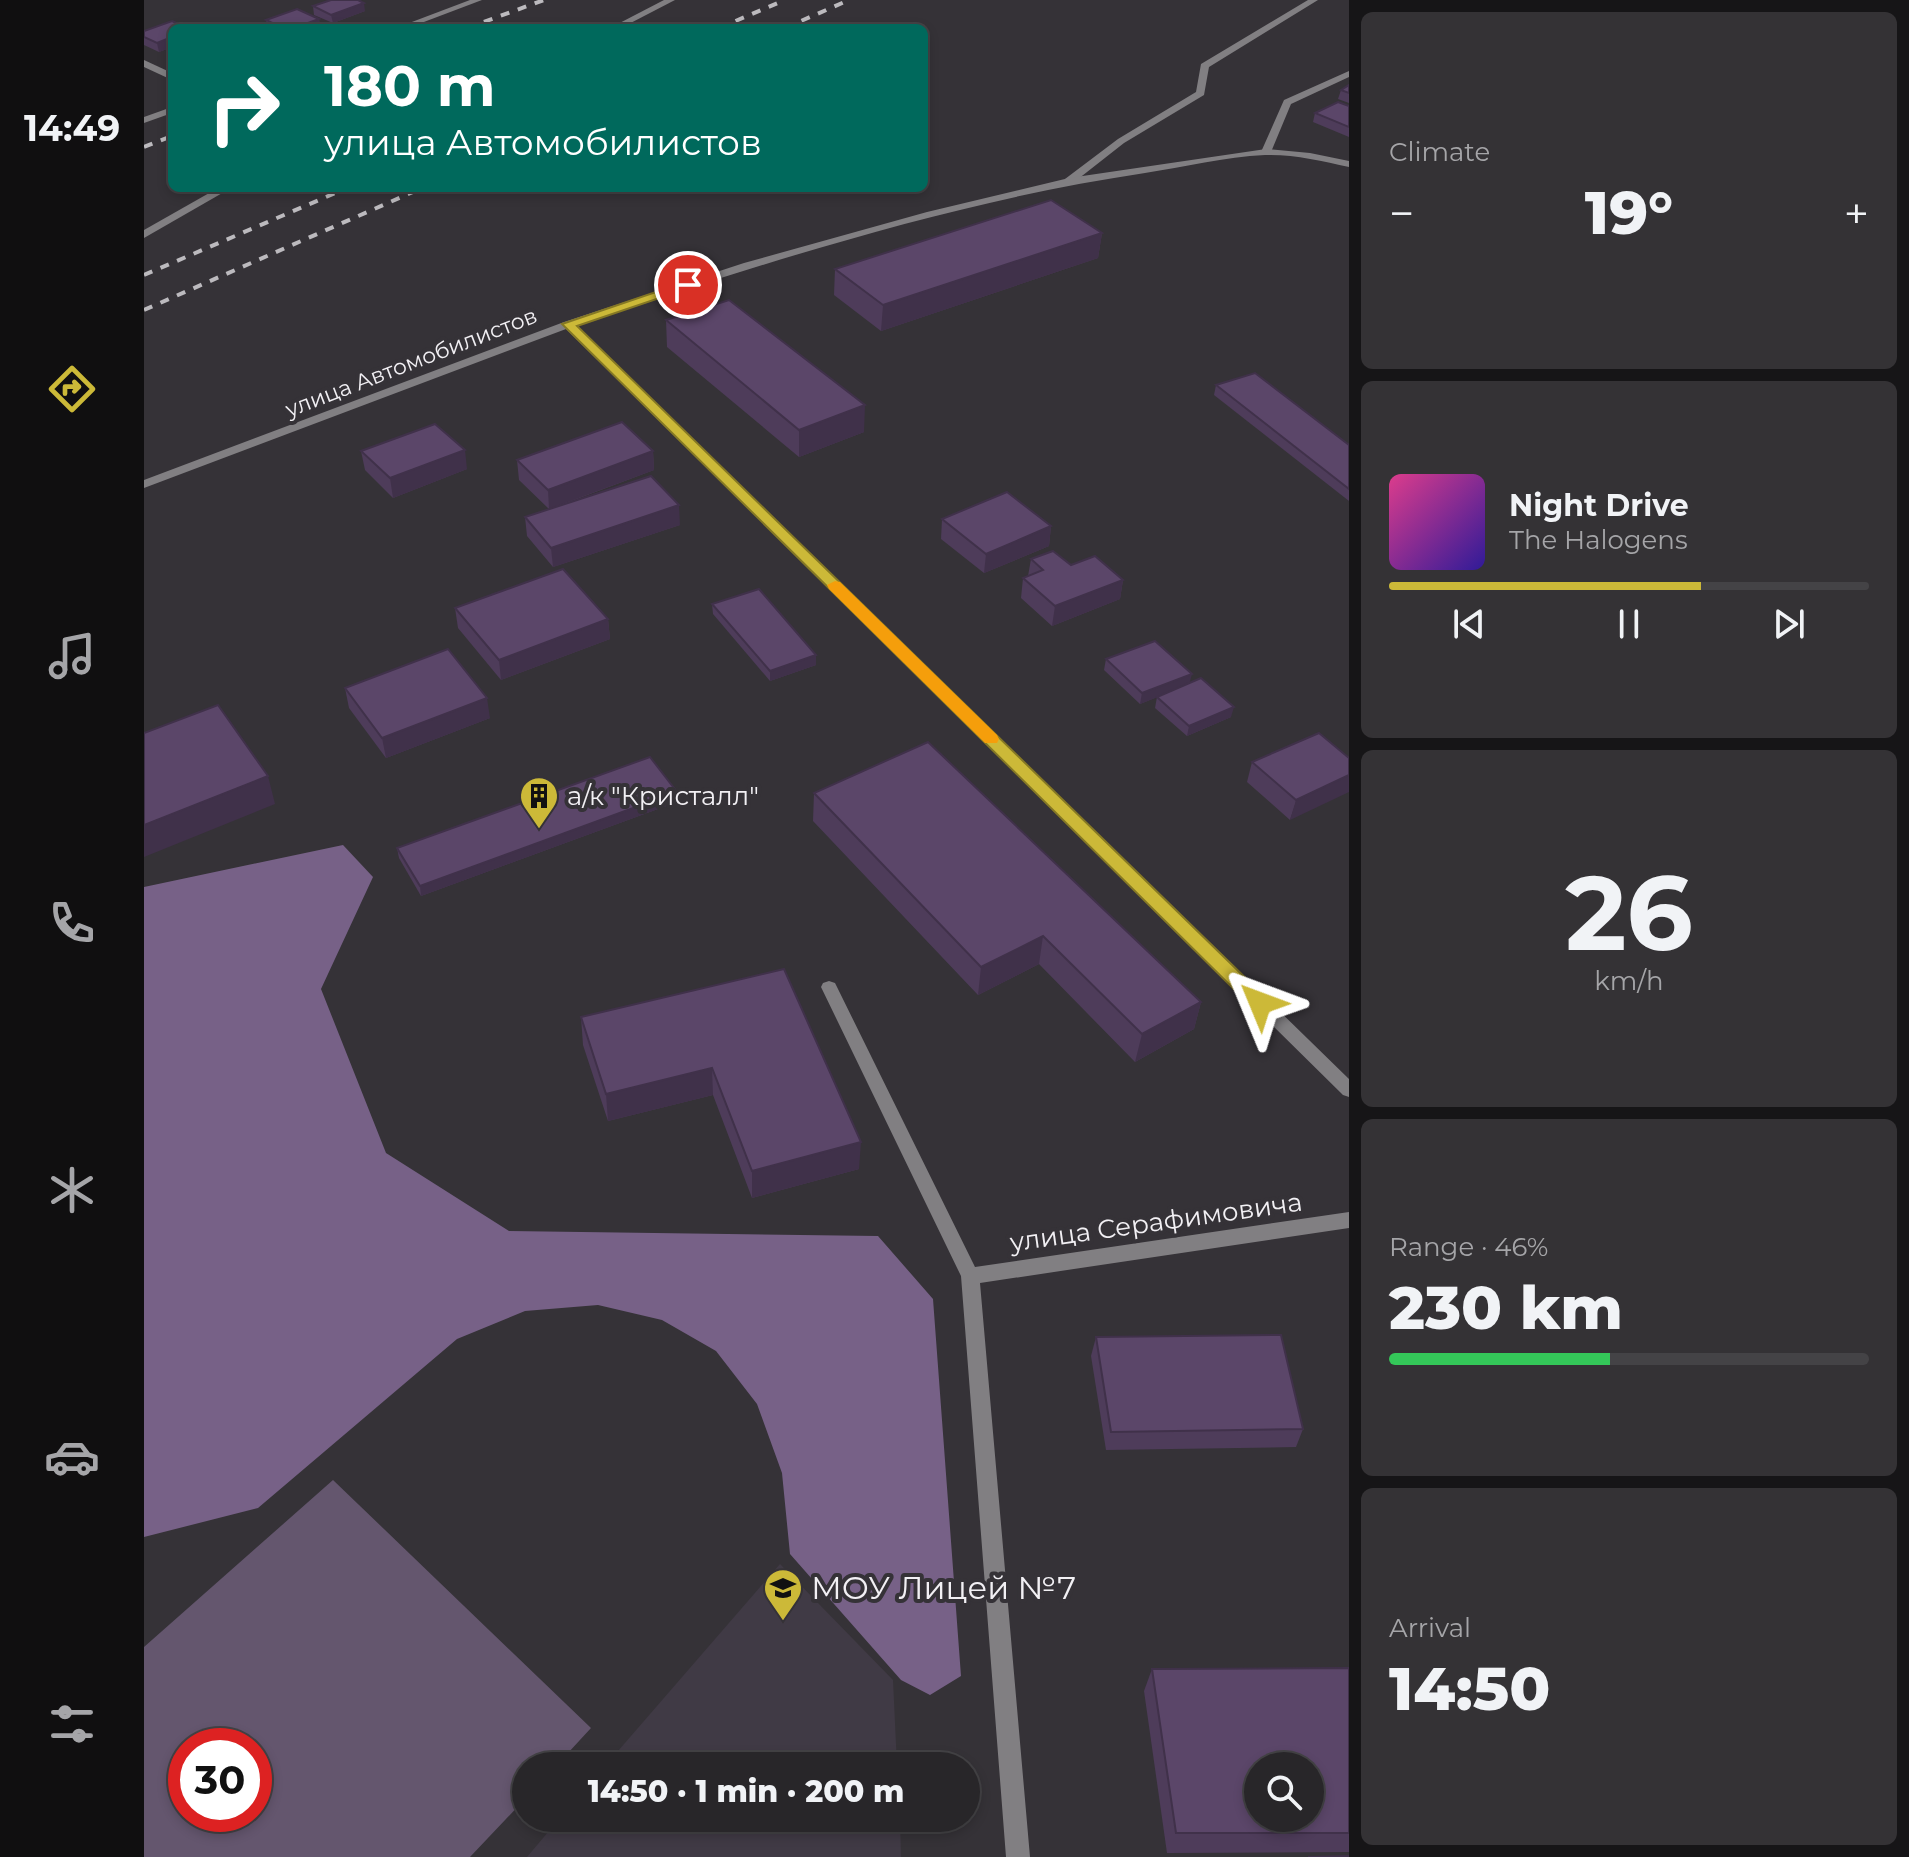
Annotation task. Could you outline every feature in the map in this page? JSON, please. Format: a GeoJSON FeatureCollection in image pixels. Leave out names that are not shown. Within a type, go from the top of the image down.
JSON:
{"type":"FeatureCollection","features":[{"type":"Feature","properties":{"kind":"street"},"geometry":{"type":"LineString","coordinates":[[411,24],[478,0]]}},
{"type":"Feature","properties":{"kind":"street"},"geometry":{"type":"LineString","coordinates":[[622,24],[671,0]]}},
{"type":"Feature","properties":{"kind":"street"},"geometry":{"type":"LineString","coordinates":[[1069,181],[1121,141],[1201,93],[1204,66],[1314,0]]}},
{"type":"Feature","properties":{"kind":"street"},"geometry":{"type":"LineString","coordinates":[[144,63],[168,75]]}},
{"type":"Feature","properties":{"kind":"street"},"geometry":{"type":"LineString","coordinates":[[1266,152],[1287,102],[1349,74]]}},
{"type":"Feature","properties":{"kind":"street"},"geometry":{"type":"LineString","coordinates":[[144,120],[168,111]]}},
{"type":"Feature","properties":{"kind":"street","name":"улица Автомобилистов"},"geometry":{"type":"LineString","coordinates":[[144,484],[568,324],[748,265],[931,214],[1069,181],[1266,152],[1349,164]]}},
{"type":"Feature","properties":{"kind":"street"},"geometry":{"type":"LineString","coordinates":[[144,235],[218,192]]}},
{"type":"Feature","properties":{"kind":"street"},"geometry":{"type":"LineString","coordinates":[[568,324],[1349,1090]]}},
{"type":"Feature","properties":{"kind":"street"},"geometry":{"type":"LineString","coordinates":[[829,987],[970,1276],[1018,1857]]}},
{"type":"Feature","properties":{"kind":"street","name":"улица Серафимовича"},"geometry":{"type":"LineString","coordinates":[[970,1276],[1349,1220]]}},
{"type":"Feature","properties":{"kind":"shaded area"},"geometry":{"type":"Polygon","coordinates":[[[343,845],[373,877],[321,989],[386,1153],[509,1231],[878,1236],[933,1299],[961,1676],[930,1695],[901,1680],[790,1554],[782,1473],[757,1404],[716,1351],[662,1320],[598,1305],[525,1311],[457,1339],[258,1508],[144,1537],[144,887],[343,845]]]}},
{"type":"Feature","properties":{"kind":"shaded area"},"geometry":{"type":"Polygon","coordinates":[[[333,1480],[591,1728],[569,1752],[512,1752],[512,1813],[470,1857],[144,1857],[144,1647],[333,1480]]]}},
{"type":"Feature","properties":{"kind":"shaded area","name":"МОУ Лицей №7"},"geometry":{"type":"Polygon","coordinates":[[[780,1564],[893,1680],[896,1752],[617,1752],[780,1564]]]}},
{"type":"Feature","properties":{"kind":"shaded area"},"geometry":{"type":"Polygon","coordinates":[[[548,1832],[900,1832],[901,1857],[527,1857],[548,1832]]]}},
{"type":"Feature","properties":{"kind":"building"},"geometry":{"type":"Polygon","coordinates":[[[331,0],[358,0],[364,3],[331,15],[313,6],[331,0]]]}},
{"type":"Feature","properties":{"kind":"building"},"geometry":{"type":"Polygon","coordinates":[[[297,9],[319,19],[305,24],[274,24],[266,20],[297,9]]]}},
{"type":"Feature","properties":{"kind":"building"},"geometry":{"type":"Polygon","coordinates":[[[172,21],[178,24],[168,24],[168,39],[157,43],[144,37],[144,31],[172,21]]]}},
{"type":"Feature","properties":{"kind":"building"},"geometry":{"type":"Polygon","coordinates":[[[1338,102],[1349,106],[1349,127],[1315,113],[1338,102]]]}},
{"type":"Feature","properties":{"kind":"building"},"geometry":{"type":"Polygon","coordinates":[[[1051,200],[1102,233],[883,305],[835,269],[1051,200]]]}},
{"type":"Feature","properties":{"kind":"building"},"geometry":{"type":"Polygon","coordinates":[[[729,300],[865,405],[799,430],[666,320],[729,300]]]}},
{"type":"Feature","properties":{"kind":"building"},"geometry":{"type":"Polygon","coordinates":[[[1255,373],[1349,445],[1349,489],[1216,385],[1255,373]]]}},
{"type":"Feature","properties":{"kind":"building"},"geometry":{"type":"Polygon","coordinates":[[[622,422],[653,451],[548,490],[517,460],[622,422]]]}},
{"type":"Feature","properties":{"kind":"building"},"geometry":{"type":"Polygon","coordinates":[[[435,424],[465,450],[390,478],[361,451],[435,424]]]}},
{"type":"Feature","properties":{"kind":"building"},"geometry":{"type":"Polygon","coordinates":[[[651,476],[679,505],[551,548],[525,517],[651,476]]]}},
{"type":"Feature","properties":{"kind":"building"},"geometry":{"type":"Polygon","coordinates":[[[1007,492],[1051,526],[986,554],[942,519],[1007,492]]]}},
{"type":"Feature","properties":{"kind":"building"},"geometry":{"type":"Polygon","coordinates":[[[1053,551],[1071,565],[1095,556],[1123,580],[1055,606],[1023,578],[1043,570],[1031,559],[1053,551]]]}},
{"type":"Feature","properties":{"kind":"building"},"geometry":{"type":"Polygon","coordinates":[[[563,569],[608,619],[499,660],[455,608],[563,569]]]}},
{"type":"Feature","properties":{"kind":"building"},"geometry":{"type":"Polygon","coordinates":[[[759,589],[816,655],[770,671],[712,604],[759,589]]]}},
{"type":"Feature","properties":{"kind":"building"},"geometry":{"type":"Polygon","coordinates":[[[1155,641],[1192,674],[1142,693],[1106,659],[1155,641]]]}},
{"type":"Feature","properties":{"kind":"building"},"geometry":{"type":"Polygon","coordinates":[[[448,649],[487,698],[382,738],[345,688],[448,649]]]}},
{"type":"Feature","properties":{"kind":"building"},"geometry":{"type":"Polygon","coordinates":[[[1201,678],[1234,707],[1189,726],[1157,697],[1201,678]]]}},
{"type":"Feature","properties":{"kind":"building"},"geometry":{"type":"Polygon","coordinates":[[[218,705],[268,776],[144,825],[144,733],[218,705]]]}},
{"type":"Feature","properties":{"kind":"building"},"geometry":{"type":"Polygon","coordinates":[[[1319,733],[1349,758],[1349,775],[1296,800],[1252,762],[1319,733]]]}},
{"type":"Feature","properties":{"kind":"building"},"geometry":{"type":"Polygon","coordinates":[[[928,742],[1201,1002],[1142,1034],[1043,936],[981,967],[814,793],[928,742]]]}},
{"type":"Feature","properties":{"kind":"building","name":"а/к \"Кристалл\""},"geometry":{"type":"Polygon","coordinates":[[[650,757],[677,792],[420,886],[397,848],[650,757]]]}},
{"type":"Feature","properties":{"kind":"building"},"geometry":{"type":"Polygon","coordinates":[[[784,969],[861,1142],[752,1171],[712,1068],[606,1094],[581,1017],[784,969]]]}},
{"type":"Feature","properties":{"kind":"building"},"geometry":{"type":"Polygon","coordinates":[[[1281,1335],[1303,1429],[1111,1432],[1096,1337],[1281,1335]]]}},
{"type":"Feature","properties":{"kind":"building"},"geometry":{"type":"Polygon","coordinates":[[[1349,1668],[1349,1833],[1176,1833],[1152,1669],[1349,1668]]]}},
{"type":"Feature","properties":{"kind":"railway"},"geometry":{"type":"LineString","coordinates":[[478,24],[544,0]]}},
{"type":"Feature","properties":{"kind":"railway"},"geometry":{"type":"LineString","coordinates":[[728,24],[785,0]]}},
{"type":"Feature","properties":{"kind":"railway"},"geometry":{"type":"LineString","coordinates":[[794,24],[849,0]]}},
{"type":"Feature","properties":{"kind":"railway"},"geometry":{"type":"LineString","coordinates":[[144,147],[168,138]]}},
{"type":"Feature","properties":{"kind":"railway"},"geometry":{"type":"LineString","coordinates":[[144,275],[338,192]]}},
{"type":"Feature","properties":{"kind":"railway"},"geometry":{"type":"LineString","coordinates":[[144,310],[413,192]]}},
{"type":"Feature","properties":{"kind":"slow traffic"},"geometry":{"type":"LineString","coordinates":[[835,585],[991,739]]}},
{"type":"Feature","properties":{"kind":"place","name":"а/к \"Кристалл\""},"geometry":{"type":"Point","coordinates":[539,830]}},
{"type":"Feature","properties":{"kind":"place","name":"МОУ Лицей №7"},"geometry":{"type":"Point","coordinates":[783,1622]}},
{"type":"Feature","properties":{"kind":"route"},"geometry":{"type":"LineString","coordinates":[[688,285],[568,324],[1260,1003]]}}]}
